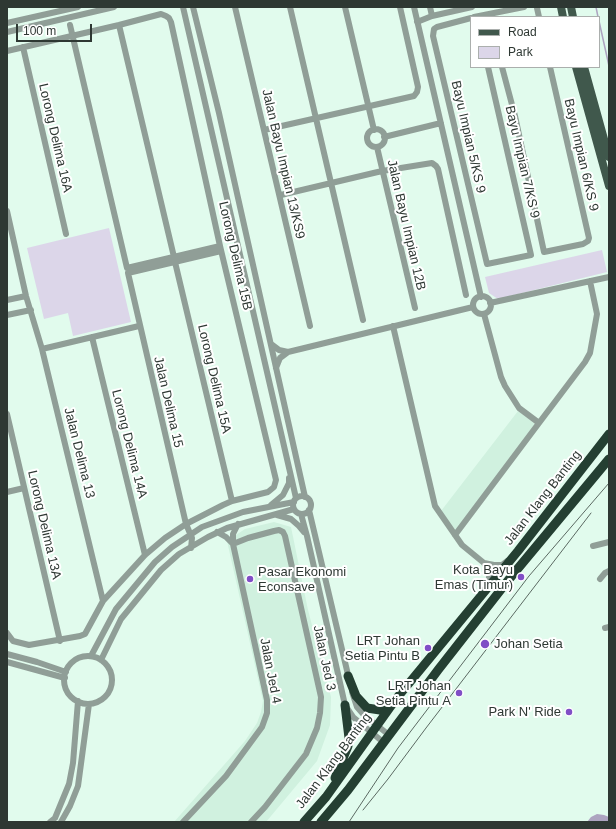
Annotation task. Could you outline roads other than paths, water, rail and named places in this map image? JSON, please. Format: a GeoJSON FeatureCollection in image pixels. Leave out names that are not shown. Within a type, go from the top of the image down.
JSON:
{"type":"FeatureCollection","features":[{"type":"Feature","properties":{"kind":"highway","name":"Jalan Klang Banting"},"geometry":{"type":"LineString","coordinates":[[304,822],[326,797],[396,699],[518,551],[609,433]]}},
{"type":"Feature","properties":{"kind":"highway","name":"Jalan Klang Banting"},"geometry":{"type":"LineString","coordinates":[[321,822],[348,790],[510,578],[609,459]]}},
{"type":"Feature","properties":{"kind":"highway"},"geometry":{"type":"LineString","coordinates":[[348,676],[356,696],[367,708],[380,710],[396,699]]}},
{"type":"Feature","properties":{"kind":"highway"},"geometry":{"type":"LineString","coordinates":[[326,797],[348,746],[349,738],[345,705]]}},
{"type":"Feature","properties":{"kind":"main road"},"geometry":{"type":"LineString","coordinates":[[576,68],[609,186]]}},
{"type":"Feature","properties":{"kind":"main road"},"geometry":{"type":"LineString","coordinates":[[584,68],[609,157]]}},
{"type":"Feature","properties":{"kind":"street"},"geometry":{"type":"LineString","coordinates":[[7,23],[78,7]]}},
{"type":"Feature","properties":{"kind":"street"},"geometry":{"type":"LineString","coordinates":[[7,32],[114,7]]}},
{"type":"Feature","properties":{"kind":"street"},"geometry":{"type":"LineString","coordinates":[[193,7],[221,121],[305,496]]}},
{"type":"Feature","properties":{"kind":"street","name":"Jalan Bayu Impian 13/KS9"},"geometry":{"type":"LineString","coordinates":[[235,7],[310,326]]}},
{"type":"Feature","properties":{"kind":"street"},"geometry":{"type":"LineString","coordinates":[[290,7],[363,320]]}},
{"type":"Feature","properties":{"kind":"street"},"geometry":{"type":"LineString","coordinates":[[345,7],[374,130]]}},
{"type":"Feature","properties":{"kind":"street"},"geometry":{"type":"LineString","coordinates":[[264,130],[414,96],[418,87],[400,7]]}},
{"type":"Feature","properties":{"kind":"street"},"geometry":{"type":"LineString","coordinates":[[414,7],[480,296]]}},
{"type":"Feature","properties":{"kind":"street"},"geometry":{"type":"LineString","coordinates":[[430,7],[432,16]]}},
{"type":"Feature","properties":{"kind":"street"},"geometry":{"type":"LineString","coordinates":[[417,22],[432,16],[472,7]]}},
{"type":"Feature","properties":{"kind":"street"},"geometry":{"type":"LineString","coordinates":[[489,15],[524,7]]}},
{"type":"Feature","properties":{"kind":"street"},"geometry":{"type":"LineString","coordinates":[[556,7],[561,16]]}},
{"type":"Feature","properties":{"kind":"street"},"geometry":{"type":"LineString","coordinates":[[183,9],[289,470],[295,500],[294,509]]}},
{"type":"Feature","properties":{"kind":"street","name":"Lorong Delima 15B"},"geometry":{"type":"LineString","coordinates":[[119,26],[161,14],[166,16],[171,22],[221,248],[276,480],[274,487],[268,492],[232,501]]}},
{"type":"Feature","properties":{"kind":"street"},"geometry":{"type":"LineString","coordinates":[[60,20],[70,25],[81,15]]}},
{"type":"Feature","properties":{"kind":"street","name":"Bayu Impian 5/KS 9"},"geometry":{"type":"LineString","coordinates":[[470,18],[437,27],[434,29],[433,36],[487,264]]}},
{"type":"Feature","properties":{"kind":"street","name":"Jalan Delima 15"},"geometry":{"type":"LineString","coordinates":[[70,25],[139,326],[186,524],[190,534]]}},
{"type":"Feature","properties":{"kind":"street"},"geometry":{"type":"LineString","coordinates":[[7,51],[73,35],[119,26]]}},
{"type":"Feature","properties":{"kind":"street","name":"Lorong Delima 15A"},"geometry":{"type":"LineString","coordinates":[[119,26],[232,501]]}},
{"type":"Feature","properties":{"kind":"street","name":"Lorong Delima 16A"},"geometry":{"type":"LineString","coordinates":[[23,47],[66,234]]}},
{"type":"Feature","properties":{"kind":"street","name":"Bayu Impian 7/KS 9"},"geometry":{"type":"LineString","coordinates":[[488,68],[531,255]]}},
{"type":"Feature","properties":{"kind":"street"},"geometry":{"type":"LineString","coordinates":[[474,267],[544,252],[515,116],[502,68]]}},
{"type":"Feature","properties":{"kind":"street","name":"Bayu Impian 6/KS 9"},"geometry":{"type":"LineString","coordinates":[[544,252],[583,244],[588,241],[589,238],[550,68]]}},
{"type":"Feature","properties":{"kind":"street"},"geometry":{"type":"LineString","coordinates":[[384,137],[440,123]]}},
{"type":"Feature","properties":{"kind":"street"},"geometry":{"type":"LineString","coordinates":[[374,130],[380,131],[384,137],[383,144],[377,147],[370,145],[367,140],[368,133],[374,130]]}},
{"type":"Feature","properties":{"kind":"street","name":"Jalan Bayu Impian 12B"},"geometry":{"type":"LineString","coordinates":[[377,147],[415,308]]}},
{"type":"Feature","properties":{"kind":"street"},"geometry":{"type":"LineString","coordinates":[[279,192],[281,195],[382,171],[430,162],[434,164],[438,170],[466,295]]}},
{"type":"Feature","properties":{"kind":"street"},"geometry":{"type":"LineString","coordinates":[[7,211],[26,296],[7,300]]}},
{"type":"Feature","properties":{"kind":"street"},"geometry":{"type":"LineString","coordinates":[[127,271],[221,248]]}},
{"type":"Feature","properties":{"kind":"street"},"geometry":{"type":"LineString","coordinates":[[490,303],[609,276]]}},
{"type":"Feature","properties":{"kind":"street"},"geometry":{"type":"LineString","coordinates":[[455,535],[585,362],[590,353],[597,314],[590,281]]}},
{"type":"Feature","properties":{"kind":"street","name":"Jalan Delima 13"},"geometry":{"type":"LineString","coordinates":[[26,296],[42,349],[103,601]]}},
{"type":"Feature","properties":{"kind":"street"},"geometry":{"type":"LineString","coordinates":[[480,296],[486,297],[490,303],[488,311],[484,314]]}},
{"type":"Feature","properties":{"kind":"street"},"geometry":{"type":"LineString","coordinates":[[473,307],[476,299],[480,296]]}},
{"type":"Feature","properties":{"kind":"street"},"geometry":{"type":"LineString","coordinates":[[276,369],[280,358],[288,352],[473,307]]}},
{"type":"Feature","properties":{"kind":"street"},"geometry":{"type":"LineString","coordinates":[[473,307],[476,312],[484,314]]}},
{"type":"Feature","properties":{"kind":"street"},"geometry":{"type":"LineString","coordinates":[[7,315],[31,310]]}},
{"type":"Feature","properties":{"kind":"street"},"geometry":{"type":"LineString","coordinates":[[484,314],[501,377],[505,386],[519,408],[539,423]]}},
{"type":"Feature","properties":{"kind":"street"},"geometry":{"type":"LineString","coordinates":[[42,349],[139,326]]}},
{"type":"Feature","properties":{"kind":"street"},"geometry":{"type":"LineString","coordinates":[[393,326],[435,506],[462,545],[484,563],[490,572],[488,583],[482,594]]}},
{"type":"Feature","properties":{"kind":"street","name":"Lorong Delima 14A"},"geometry":{"type":"LineString","coordinates":[[92,337],[145,555]]}},
{"type":"Feature","properties":{"kind":"street"},"geometry":{"type":"LineString","coordinates":[[271,344],[279,350],[288,352]]}},
{"type":"Feature","properties":{"kind":"street","name":"Lorong Delima 13A"},"geometry":{"type":"LineString","coordinates":[[7,414],[60,641]]}},
{"type":"Feature","properties":{"kind":"street"},"geometry":{"type":"LineString","coordinates":[[289,470],[310,502],[309,510],[354,700],[357,707],[375,729],[386,739]]}},
{"type":"Feature","properties":{"kind":"street"},"geometry":{"type":"LineString","coordinates":[[269,507],[283,496],[289,483],[289,470]]}},
{"type":"Feature","properties":{"kind":"street"},"geometry":{"type":"LineString","coordinates":[[7,492],[24,488]]}},
{"type":"Feature","properties":{"kind":"street"},"geometry":{"type":"LineString","coordinates":[[91,656],[116,609],[155,562],[190,534],[202,527],[243,512],[269,507],[295,500],[299,496],[305,496]]}},
{"type":"Feature","properties":{"kind":"street"},"geometry":{"type":"LineString","coordinates":[[7,633],[13,641],[23,645],[37,645],[60,641],[85,634],[103,601],[145,555],[165,538],[186,524],[232,501]]}},
{"type":"Feature","properties":{"kind":"street"},"geometry":{"type":"LineString","coordinates":[[294,509],[301,514],[307,536],[345,705],[353,717],[375,729],[386,739]]}},
{"type":"Feature","properties":{"kind":"street"},"geometry":{"type":"LineString","coordinates":[[101,660],[121,619],[161,570],[180,554],[217,532],[238,524],[294,509]]}},
{"type":"Feature","properties":{"kind":"street"},"geometry":{"type":"LineString","coordinates":[[301,514],[305,514],[309,510]]}},
{"type":"Feature","properties":{"kind":"street"},"geometry":{"type":"LineString","coordinates":[[273,515],[284,516],[291,519],[307,536]]}},
{"type":"Feature","properties":{"kind":"street","name":"Jalan Jed 4"},"geometry":{"type":"LineString","coordinates":[[183,822],[226,776],[262,727],[267,713],[267,700],[233,544],[233,534],[238,524]]}},
{"type":"Feature","properties":{"kind":"street","name":"Jalan Jed 3"},"geometry":{"type":"LineString","coordinates":[[233,544],[274,530],[283,532],[286,536],[321,697],[317,728],[306,754],[270,801],[251,822]]}},
{"type":"Feature","properties":{"kind":"street"},"geometry":{"type":"LineString","coordinates":[[217,532],[226,537],[233,544]]}},
{"type":"Feature","properties":{"kind":"street"},"geometry":{"type":"LineString","coordinates":[[190,534],[203,540]]}},
{"type":"Feature","properties":{"kind":"street"},"geometry":{"type":"LineString","coordinates":[[190,534],[192,541],[190,548]]}},
{"type":"Feature","properties":{"kind":"street"},"geometry":{"type":"LineString","coordinates":[[593,546],[609,542]]}},
{"type":"Feature","properties":{"kind":"street"},"geometry":{"type":"LineString","coordinates":[[484,563],[502,565],[518,551]]}},
{"type":"Feature","properties":{"kind":"street"},"geometry":{"type":"LineString","coordinates":[[600,579],[609,571]]}},
{"type":"Feature","properties":{"kind":"street"},"geometry":{"type":"LineString","coordinates":[[7,654],[36,662],[66,675]]}},
{"type":"Feature","properties":{"kind":"street"},"geometry":{"type":"LineString","coordinates":[[91,656],[106,664],[110,670],[112,683],[106,696],[90,704],[72,698],[66,685],[66,675],[70,665],[76,660],[91,656]]}},
{"type":"Feature","properties":{"kind":"street"},"geometry":{"type":"LineString","coordinates":[[7,662],[66,675]]}},
{"type":"Feature","properties":{"kind":"street"},"geometry":{"type":"LineString","coordinates":[[56,821],[69,784],[73,763],[78,701]]}},
{"type":"Feature","properties":{"kind":"street"},"geometry":{"type":"LineString","coordinates":[[56,821],[70,806],[78,786],[90,704]]}},
{"type":"Feature","properties":{"kind":"waterway"},"geometry":{"type":"LineString","coordinates":[[596,7],[598,16]]}},
{"type":"Feature","properties":{"kind":"waterway"},"geometry":{"type":"LineString","coordinates":[[600,26],[609,66]]}},
{"type":"Feature","properties":{"kind":"tram line"},"geometry":{"type":"LineString","coordinates":[[349,822],[398,748],[529,576],[609,483]]}},
{"type":"Feature","properties":{"kind":"tram line"},"geometry":{"type":"LineString","coordinates":[[363,810],[591,513]]}},
{"type":"Feature","properties":{"kind":"place","name":"Kota Bayu Emas (Timur)"},"geometry":{"type":"Point","coordinates":[521,577]}},
{"type":"Feature","properties":{"kind":"place","name":"Pasar Ekonomi Econsave"},"geometry":{"type":"Point","coordinates":[250,579]}},
{"type":"Feature","properties":{"kind":"place","name":"Johan Setia"},"geometry":{"type":"Point","coordinates":[485,644]}},
{"type":"Feature","properties":{"kind":"place","name":"LRT Johan Setia Pintu B"},"geometry":{"type":"Point","coordinates":[428,648]}},
{"type":"Feature","properties":{"kind":"place","name":"LRT Johan Setia Pintu A"},"geometry":{"type":"Point","coordinates":[459,693]}},
{"type":"Feature","properties":{"kind":"place","name":"Park N' Ride"},"geometry":{"type":"Point","coordinates":[569,712]}}]}
